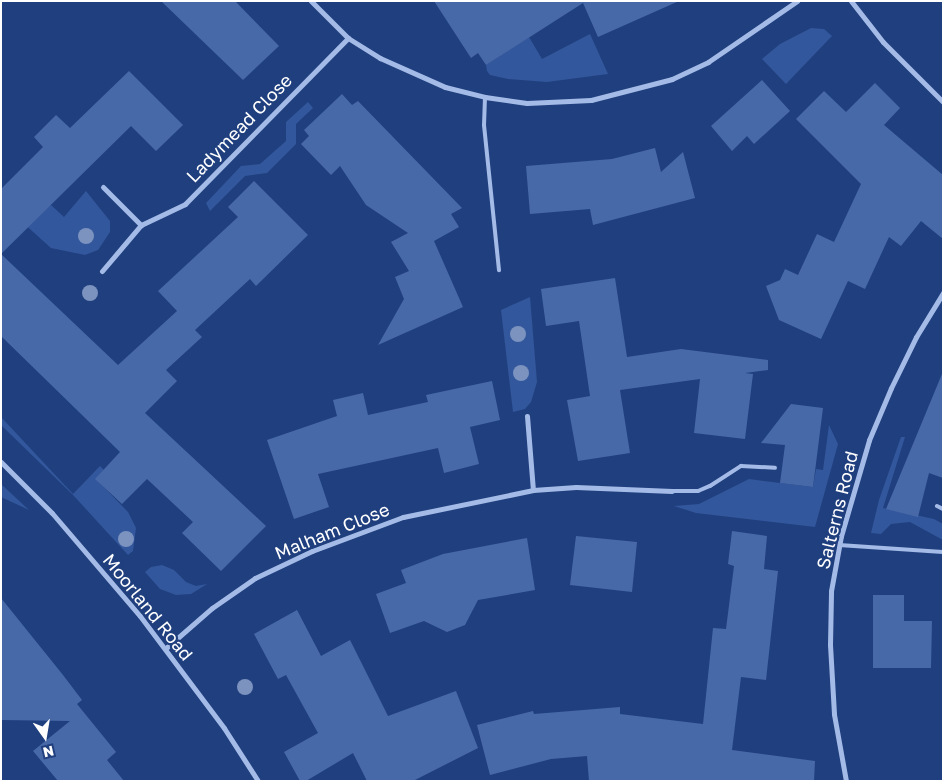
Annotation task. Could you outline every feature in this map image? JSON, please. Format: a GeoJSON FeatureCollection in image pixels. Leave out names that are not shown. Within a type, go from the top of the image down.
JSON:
{"type":"FeatureCollection","features":[{"type":"Feature","properties":{"kind":"street"},"geometry":{"type":"LineString","coordinates":[[311,1],[348,38],[380,58],[414,74],[485,97],[527,103],[591,100],[672,78],[722,54],[797,1]]}},
{"type":"Feature","properties":{"kind":"street"},"geometry":{"type":"LineString","coordinates":[[851,1],[883,42],[943,102]]}},
{"type":"Feature","properties":{"kind":"street","name":"Ladymead Close"},"geometry":{"type":"LineString","coordinates":[[102,271],[141,226],[185,204],[348,38]]}},
{"type":"Feature","properties":{"kind":"street"},"geometry":{"type":"LineString","coordinates":[[103,187],[141,226]]}},
{"type":"Feature","properties":{"kind":"street","name":"Salterns Road"},"geometry":{"type":"LineString","coordinates":[[846,781],[834,714],[830,645],[832,591],[839,545],[869,440],[916,337],[943,293]]}},
{"type":"Feature","properties":{"kind":"street"},"geometry":{"type":"LineString","coordinates":[[527,416],[533,490]]}},
{"type":"Feature","properties":{"kind":"street","name":"Moorland Road"},"geometry":{"type":"LineString","coordinates":[[1,462],[58,521],[166,648],[258,781]]}},
{"type":"Feature","properties":{"kind":"street","name":"Malham Close"},"geometry":{"type":"LineString","coordinates":[[166,648],[212,608],[255,578],[312,551],[402,517],[533,490],[576,487],[672,491]]}},
{"type":"Feature","properties":{"kind":"lane"},"geometry":{"type":"LineString","coordinates":[[485,97],[484,125],[499,270]]}},
{"type":"Feature","properties":{"kind":"lane"},"geometry":{"type":"LineString","coordinates":[[672,491],[698,491],[710,486],[741,466],[775,468]]}},
{"type":"Feature","properties":{"kind":"lane"},"geometry":{"type":"LineString","coordinates":[[937,506],[943,509]]}},
{"type":"Feature","properties":{"kind":"lane"},"geometry":{"type":"LineString","coordinates":[[839,545],[943,552]]}},
{"type":"Feature","properties":{"kind":"shaded area"},"geometry":{"type":"Polygon","coordinates":[[[811,28],[824,29],[832,36],[786,84],[762,59],[780,44],[811,28]]]}},
{"type":"Feature","properties":{"kind":"shaded area"},"geometry":{"type":"Polygon","coordinates":[[[590,34],[608,74],[547,82],[508,79],[490,75],[487,71],[486,65],[529,37],[542,59],[590,34]]]}},
{"type":"Feature","properties":{"kind":"shaded area"},"geometry":{"type":"Polygon","coordinates":[[[308,102],[313,108],[296,124],[296,144],[267,173],[245,176],[210,211],[206,203],[241,166],[260,164],[286,141],[286,122],[308,102]]]}},
{"type":"Feature","properties":{"kind":"shaded area"},"geometry":{"type":"Polygon","coordinates":[[[86,191],[110,221],[110,232],[98,250],[85,255],[51,248],[21,221],[51,205],[64,217],[86,191]]]}},
{"type":"Feature","properties":{"kind":"shaded area"},"geometry":{"type":"Polygon","coordinates":[[[530,297],[537,382],[531,402],[525,409],[513,412],[501,310],[530,297]]]}},
{"type":"Feature","properties":{"kind":"shaded area"},"geometry":{"type":"Polygon","coordinates":[[[1,417],[73,494],[100,466],[104,470],[96,479],[128,512],[136,528],[133,551],[128,555],[73,495],[1,425],[1,417]]]}},
{"type":"Feature","properties":{"kind":"shaded area"},"geometry":{"type":"Polygon","coordinates":[[[829,425],[838,444],[815,527],[696,513],[674,506],[699,504],[749,479],[813,487],[816,469],[823,470],[829,425]]]}},
{"type":"Feature","properties":{"kind":"shaded area"},"geometry":{"type":"Polygon","coordinates":[[[901,437],[905,437],[883,508],[934,519],[943,524],[943,540],[910,522],[891,524],[881,534],[871,533],[879,500],[901,437]]]}},
{"type":"Feature","properties":{"kind":"shaded area"},"geometry":{"type":"Polygon","coordinates":[[[1,484],[29,510],[1,497],[1,484]]]}},
{"type":"Feature","properties":{"kind":"shaded area"},"geometry":{"type":"Polygon","coordinates":[[[162,565],[174,570],[186,582],[196,586],[207,584],[191,594],[176,595],[160,589],[145,572],[151,567],[162,565]]]}},
{"type":"Feature","properties":{"kind":"building"},"geometry":{"type":"Polygon","coordinates":[[[161,1],[235,1],[279,46],[243,80],[161,1]]]}},
{"type":"Feature","properties":{"kind":"building"},"geometry":{"type":"Polygon","coordinates":[[[434,1],[679,1],[598,37],[583,3],[486,65],[478,53],[471,58],[434,1]]]}},
{"type":"Feature","properties":{"kind":"building"},"geometry":{"type":"Polygon","coordinates":[[[129,71],[183,125],[156,151],[131,126],[1,254],[1,189],[43,147],[34,137],[56,115],[70,128],[129,71]]]}},
{"type":"Feature","properties":{"kind":"building"},"geometry":{"type":"Polygon","coordinates":[[[762,80],[790,111],[754,144],[747,136],[732,151],[711,126],[762,80]]]}},
{"type":"Feature","properties":{"kind":"building"},"geometry":{"type":"Polygon","coordinates":[[[875,83],[900,108],[884,125],[943,175],[943,239],[921,221],[901,246],[889,237],[865,289],[848,281],[821,339],[779,320],[766,286],[780,280],[785,269],[798,275],[817,234],[834,242],[861,184],[796,119],[824,91],[846,112],[875,83]]]}},
{"type":"Feature","properties":{"kind":"building"},"geometry":{"type":"Polygon","coordinates":[[[342,94],[352,105],[358,101],[462,208],[451,214],[459,227],[434,241],[463,307],[378,345],[404,299],[395,277],[409,271],[391,242],[408,233],[366,205],[340,166],[331,175],[301,144],[309,136],[304,130],[342,94]]]}},
{"type":"Feature","properties":{"kind":"building"},"geometry":{"type":"Polygon","coordinates":[[[655,148],[661,172],[683,152],[695,198],[593,225],[590,209],[530,214],[526,166],[612,159],[655,148]]]}},
{"type":"Feature","properties":{"kind":"building"},"geometry":{"type":"Polygon","coordinates":[[[254,181],[308,235],[256,286],[250,279],[195,330],[202,337],[166,370],[177,381],[145,413],[266,526],[221,571],[182,533],[193,522],[147,479],[122,504],[95,479],[120,452],[1,336],[1,254],[118,365],[177,311],[158,291],[238,217],[228,207],[254,181]]]}},
{"type":"Feature","properties":{"kind":"building"},"geometry":{"type":"Polygon","coordinates":[[[615,278],[627,357],[681,349],[768,360],[768,370],[745,373],[753,374],[745,439],[694,433],[700,379],[620,390],[630,453],[578,461],[567,400],[590,396],[579,321],[546,326],[541,289],[615,278]]]}},
{"type":"Feature","properties":{"kind":"building"},"geometry":{"type":"Polygon","coordinates":[[[942,374],[943,478],[929,473],[918,517],[886,509],[942,374]]]}},
{"type":"Feature","properties":{"kind":"building"},"geometry":{"type":"Polygon","coordinates":[[[492,381],[500,420],[470,427],[479,464],[444,473],[438,448],[318,474],[329,507],[294,519],[267,440],[337,416],[333,400],[363,393],[368,415],[428,402],[426,395],[492,381]]]}},
{"type":"Feature","properties":{"kind":"building"},"geometry":{"type":"Polygon","coordinates":[[[791,404],[823,408],[813,487],[780,483],[785,445],[761,443],[791,404]]]}},
{"type":"Feature","properties":{"kind":"building"},"geometry":{"type":"Polygon","coordinates":[[[732,531],[767,536],[764,569],[778,571],[766,680],[741,677],[732,750],[815,761],[814,781],[589,781],[587,756],[551,759],[490,775],[477,725],[533,711],[534,714],[620,707],[620,714],[703,724],[713,628],[726,629],[734,566],[728,564],[732,531]]]}},
{"type":"Feature","properties":{"kind":"building"},"geometry":{"type":"Polygon","coordinates":[[[576,536],[637,542],[632,592],[570,585],[576,536]]]}},
{"type":"Feature","properties":{"kind":"building"},"geometry":{"type":"Polygon","coordinates":[[[527,538],[535,590],[478,600],[465,625],[447,632],[424,621],[390,633],[376,594],[406,583],[401,570],[443,554],[527,538]]]}},
{"type":"Feature","properties":{"kind":"building"},"geometry":{"type":"Polygon","coordinates":[[[873,595],[904,595],[904,621],[932,621],[931,668],[873,668],[873,595]]]}},
{"type":"Feature","properties":{"kind":"building"},"geometry":{"type":"Polygon","coordinates":[[[1,598],[82,700],[77,704],[116,752],[107,760],[124,781],[58,781],[33,751],[70,721],[1,720],[1,598]]]}},
{"type":"Feature","properties":{"kind":"building"},"geometry":{"type":"Polygon","coordinates":[[[297,610],[321,656],[350,640],[388,716],[456,691],[478,748],[413,781],[367,781],[353,753],[306,781],[300,781],[284,752],[318,733],[286,675],[278,679],[254,634],[297,610]]]}}]}
